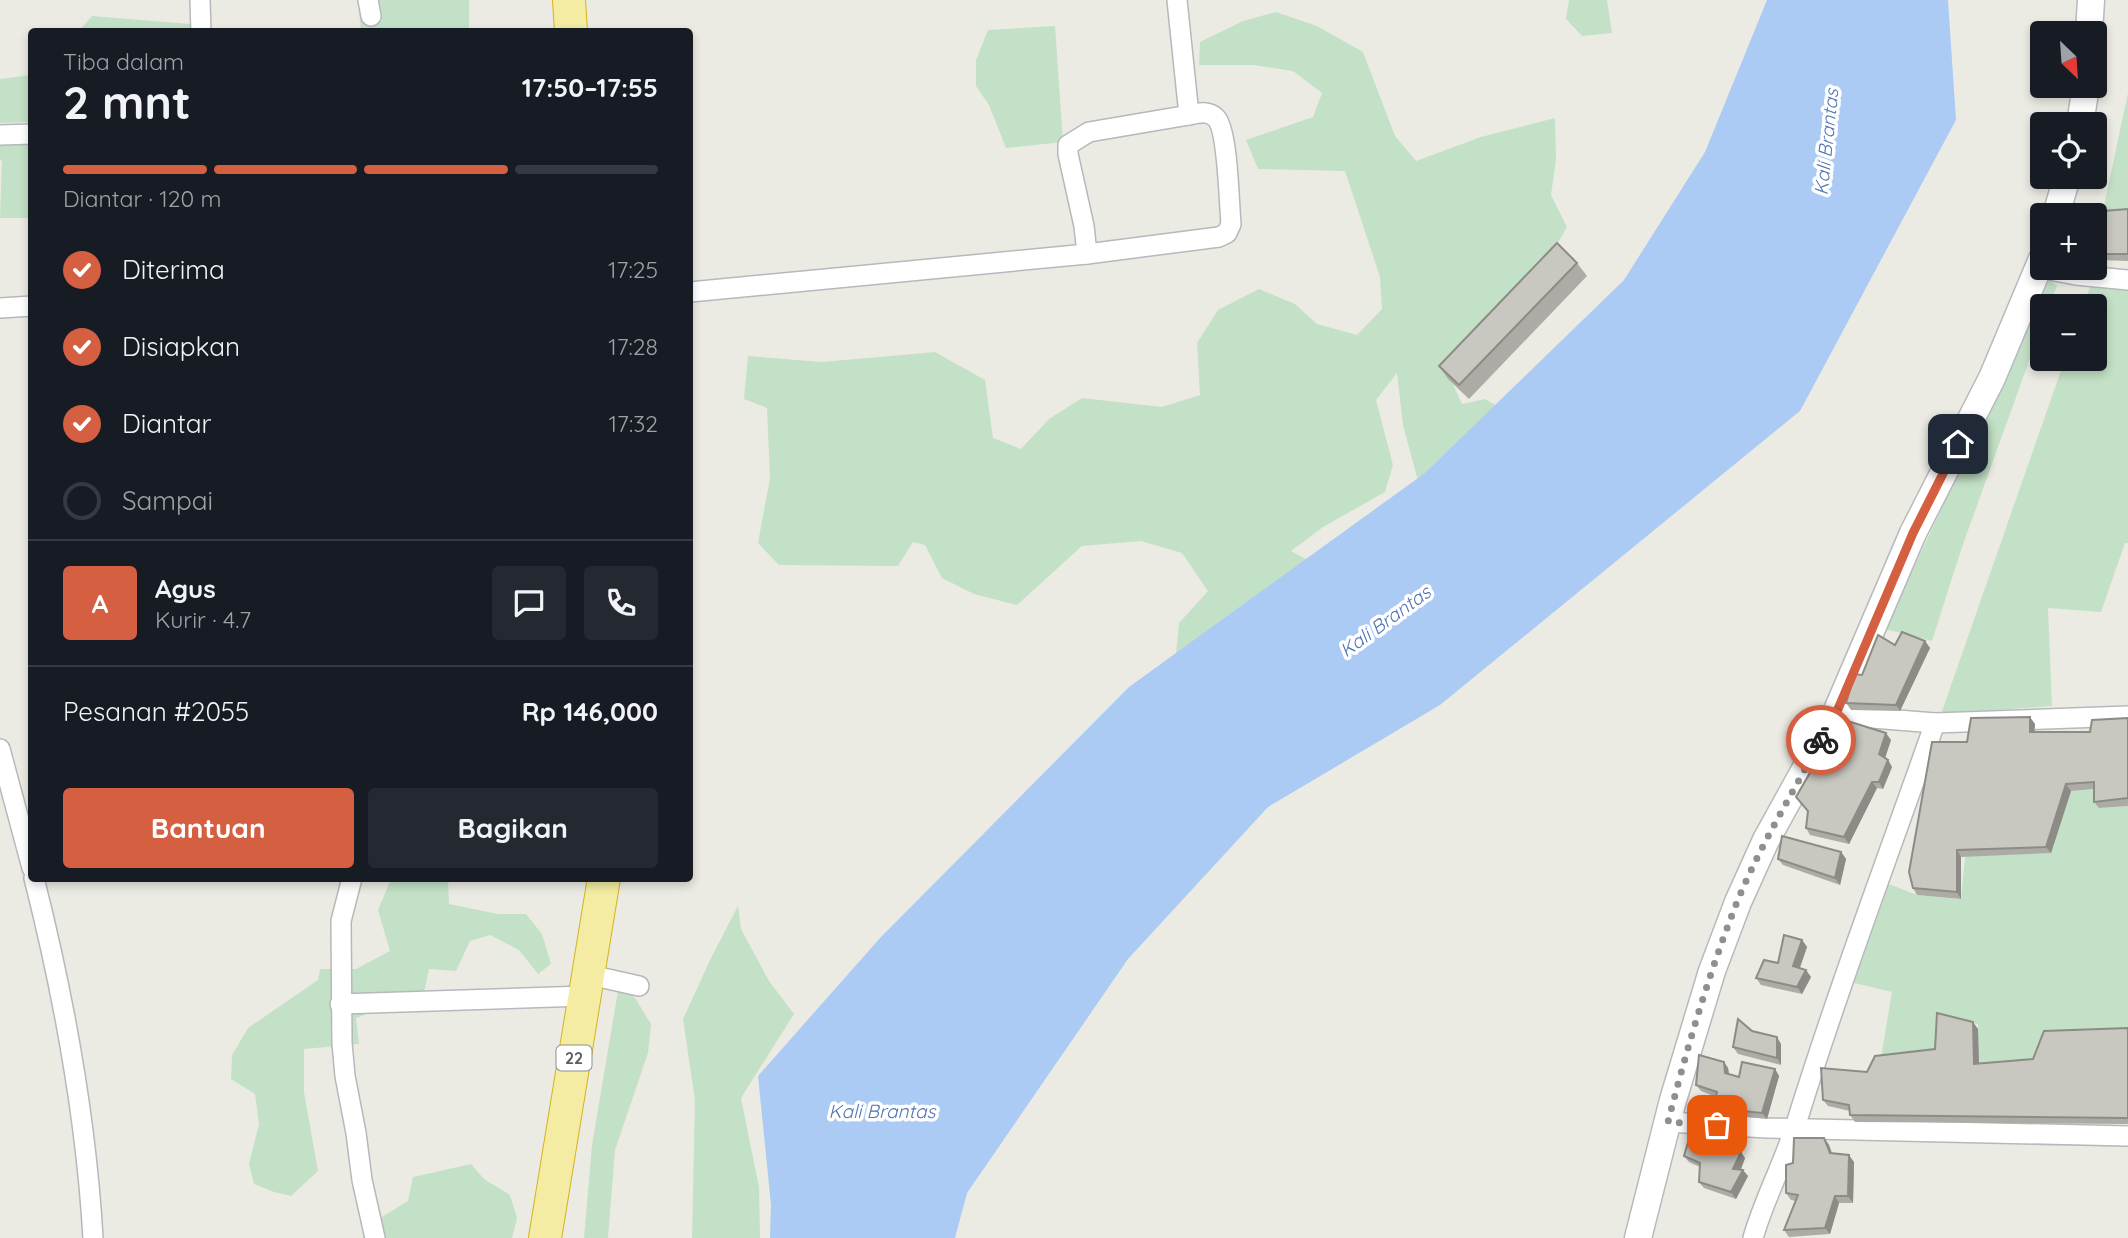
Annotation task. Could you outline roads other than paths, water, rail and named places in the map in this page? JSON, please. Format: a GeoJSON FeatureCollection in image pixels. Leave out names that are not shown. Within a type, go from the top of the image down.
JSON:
{"type":"FeatureCollection","features":[{"type":"Feature","properties":{"kind":"highway"},"geometry":{"type":"LineString","coordinates":[[569,0],[571,28]]}},
{"type":"Feature","properties":{"kind":"highway","name":"22"},"geometry":{"type":"LineString","coordinates":[[545,1238],[603,882]]}},
{"type":"Feature","properties":{"kind":"main road"},"geometry":{"type":"LineString","coordinates":[[2090,21],[2091,0]]}},
{"type":"Feature","properties":{"kind":"main road"},"geometry":{"type":"LineString","coordinates":[[1637,1238],[1712,971],[1738,902],[1766,840],[1835,716],[1913,533],[1992,378],[2048,280]]}},
{"type":"Feature","properties":{"kind":"street"},"geometry":{"type":"LineString","coordinates":[[200,0],[201,28]]}},
{"type":"Feature","properties":{"kind":"street"},"geometry":{"type":"LineString","coordinates":[[1177,0],[1189,115]]}},
{"type":"Feature","properties":{"kind":"street"},"geometry":{"type":"LineString","coordinates":[[693,292],[1087,254],[1219,237],[1227,233],[1231,224],[1223,133],[1216,118],[1205,112],[1089,132],[1068,145],[1087,254]]}},
{"type":"Feature","properties":{"kind":"street"},"geometry":{"type":"LineString","coordinates":[[0,135],[28,134]]}},
{"type":"Feature","properties":{"kind":"street"},"geometry":{"type":"LineString","coordinates":[[2107,277],[2128,280]]}},
{"type":"Feature","properties":{"kind":"street"},"geometry":{"type":"LineString","coordinates":[[0,308],[28,306]]}},
{"type":"Feature","properties":{"kind":"street"},"geometry":{"type":"LineString","coordinates":[[1835,716],[1935,723],[2128,716]]}},
{"type":"Feature","properties":{"kind":"street"},"geometry":{"type":"LineString","coordinates":[[1753,1238],[1782,1128],[1813,1065],[1935,723]]}},
{"type":"Feature","properties":{"kind":"street"},"geometry":{"type":"LineString","coordinates":[[0,749],[28,853]]}},
{"type":"Feature","properties":{"kind":"street"},"geometry":{"type":"LineString","coordinates":[[35,882],[70,1043],[90,1178],[93,1238]]}},
{"type":"Feature","properties":{"kind":"street"},"geometry":{"type":"LineString","coordinates":[[351,882],[341,921],[340,1004],[345,1076],[362,1180],[375,1238]]}},
{"type":"Feature","properties":{"kind":"street"},"geometry":{"type":"LineString","coordinates":[[340,1004],[587,986],[639,986]]}},
{"type":"Feature","properties":{"kind":"street"},"geometry":{"type":"LineString","coordinates":[[1668,1122],[1782,1128],[2128,1136]]}},
{"type":"Feature","properties":{"kind":"water","name":"Kali Brantas"},"geometry":{"type":"Polygon","coordinates":[[[1767,0],[1948,0],[1956,120],[1800,411],[1440,705],[1268,807],[1128,959],[967,1193],[955,1238],[770,1238],[771,1205],[758,1076],[880,938],[1129,687],[1425,473],[1624,280],[1705,152],[1767,0]]]}}]}
